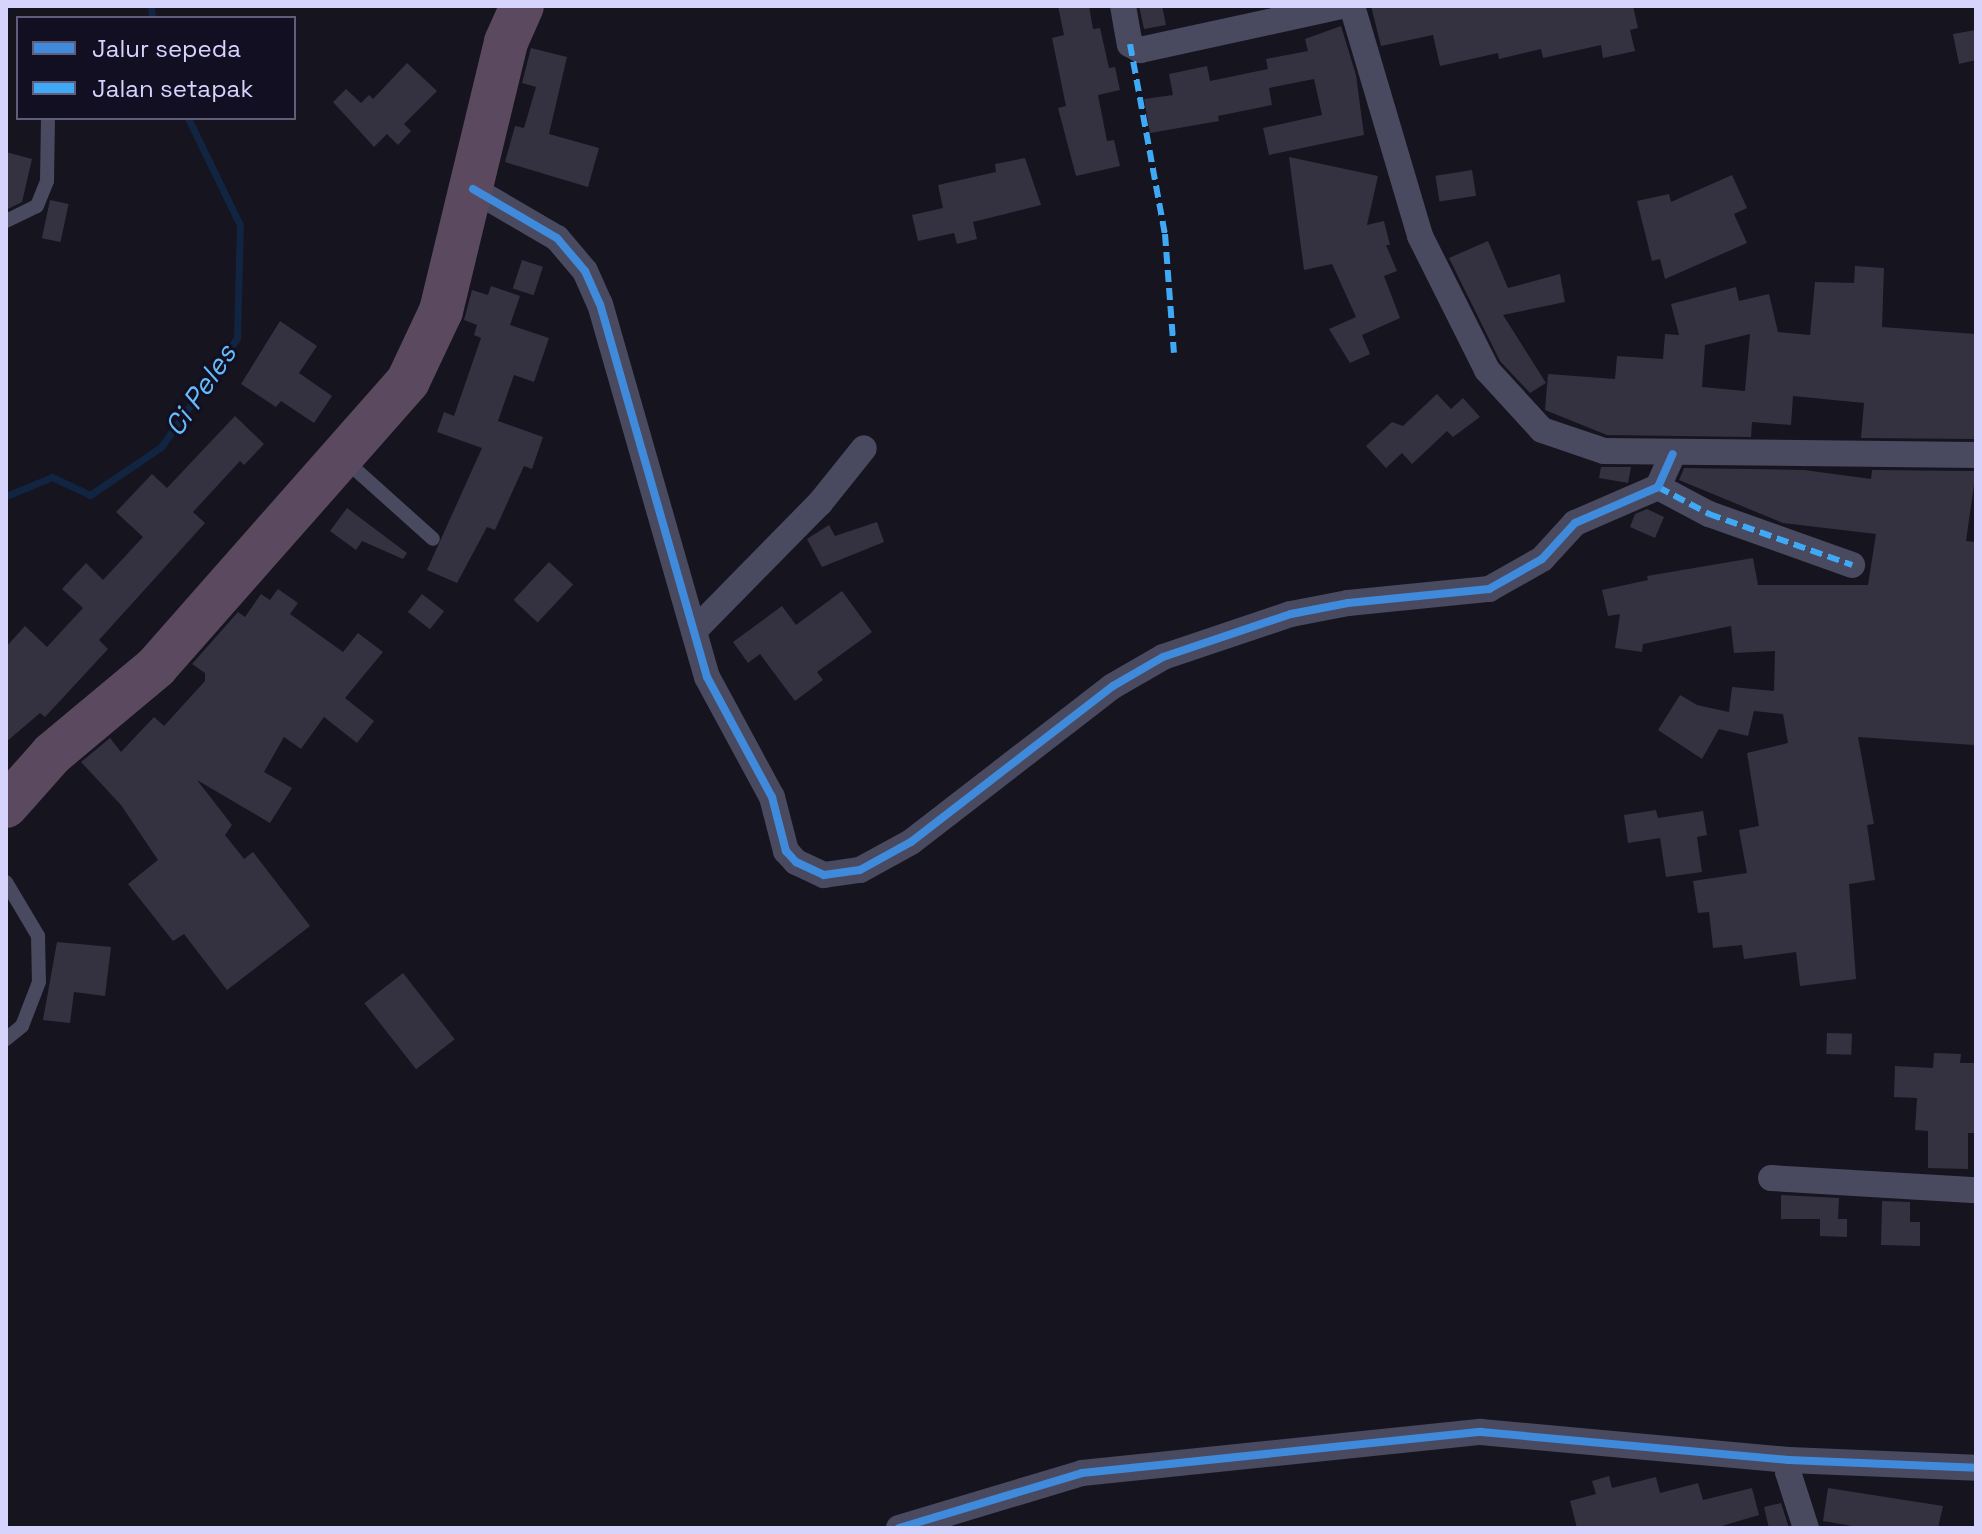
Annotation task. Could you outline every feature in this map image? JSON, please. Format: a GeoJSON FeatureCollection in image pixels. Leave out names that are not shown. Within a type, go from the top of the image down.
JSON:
{"type":"FeatureCollection","features":[{"type":"Feature","properties":{"kind":"highway"},"geometry":{"type":"LineString","coordinates":[[6,806],[52,754],[156,667],[392,405],[422,355],[441,311],[473,189],[506,42],[522,6]]}},
{"type":"Feature","properties":{"kind":"street"},"geometry":{"type":"LineString","coordinates":[[1123,6],[1130,44],[1140,50],[1341,6]]}},
{"type":"Feature","properties":{"kind":"street"},"geometry":{"type":"LineString","coordinates":[[1352,6],[1420,236],[1487,370],[1542,430],[1604,451],[1976,455]]}},
{"type":"Feature","properties":{"kind":"street"},"geometry":{"type":"LineString","coordinates":[[473,189],[557,238],[585,271],[600,304],[694,631],[716,697],[772,797],[786,851],[810,871],[843,875],[875,864],[946,818],[1113,686],[1163,657],[1291,614],[1348,603],[1489,589],[1542,559],[1575,523],[1658,487],[1673,454]]}},
{"type":"Feature","properties":{"kind":"street"},"geometry":{"type":"LineString","coordinates":[[694,631],[820,503],[864,448]]}},
{"type":"Feature","properties":{"kind":"street"},"geometry":{"type":"LineString","coordinates":[[1658,487],[1709,514],[1852,565]]}},
{"type":"Feature","properties":{"kind":"street"},"geometry":{"type":"LineString","coordinates":[[1771,1178],[1976,1190]]}},
{"type":"Feature","properties":{"kind":"street"},"geometry":{"type":"LineString","coordinates":[[899,1528],[1082,1473],[1481,1432],[1789,1460],[1976,1468]]}},
{"type":"Feature","properties":{"kind":"street"},"geometry":{"type":"LineString","coordinates":[[1789,1460],[1788,1472],[1806,1528]]}},
{"type":"Feature","properties":{"kind":"lane"},"geometry":{"type":"LineString","coordinates":[[6,221],[37,206],[42,194],[48,120]]}},
{"type":"Feature","properties":{"kind":"lane"},"geometry":{"type":"LineString","coordinates":[[342,457],[433,539]]}},
{"type":"Feature","properties":{"kind":"lane"},"geometry":{"type":"LineString","coordinates":[[6,882],[38,936],[39,982],[22,1026],[6,1039]]}},
{"type":"Feature","properties":{"kind":"building"},"geometry":{"type":"Polygon","coordinates":[[[1058,6],[1089,6],[1093,29],[1100,28],[1109,68],[1115,67],[1120,90],[1098,95],[1107,141],[1114,140],[1120,166],[1076,176],[1058,108],[1066,106],[1052,38],[1064,35],[1058,6]]]}},
{"type":"Feature","properties":{"kind":"building"},"geometry":{"type":"Polygon","coordinates":[[[1139,6],[1162,6],[1166,25],[1144,29],[1139,6]]]}},
{"type":"Feature","properties":{"kind":"building"},"geometry":{"type":"Polygon","coordinates":[[[1371,6],[1633,6],[1638,28],[1630,30],[1635,51],[1603,58],[1601,45],[1543,58],[1541,49],[1499,59],[1498,53],[1440,66],[1433,35],[1381,46],[1371,6]]]}},
{"type":"Feature","properties":{"kind":"building"},"geometry":{"type":"Polygon","coordinates":[[[1341,26],[1356,75],[1364,135],[1269,155],[1263,128],[1322,115],[1314,79],[1269,88],[1272,105],[1218,116],[1219,121],[1150,133],[1144,99],[1173,95],[1169,74],[1207,66],[1210,81],[1268,69],[1266,59],[1308,51],[1305,39],[1341,26]]]}},
{"type":"Feature","properties":{"kind":"building"},"geometry":{"type":"Polygon","coordinates":[[[1976,30],[1976,60],[1959,64],[1953,34],[1976,30]]]}},
{"type":"Feature","properties":{"kind":"building"},"geometry":{"type":"Polygon","coordinates":[[[531,48],[567,57],[549,134],[599,148],[588,187],[505,162],[515,126],[524,128],[536,87],[522,83],[531,48]]]}},
{"type":"Feature","properties":{"kind":"building"},"geometry":{"type":"Polygon","coordinates":[[[407,63],[437,91],[404,124],[411,131],[398,145],[387,134],[374,147],[333,102],[346,89],[361,103],[369,95],[373,99],[407,63]]]}},
{"type":"Feature","properties":{"kind":"building"},"geometry":{"type":"Polygon","coordinates":[[[6,152],[32,159],[22,202],[6,210],[6,152]]]}},
{"type":"Feature","properties":{"kind":"building"},"geometry":{"type":"Polygon","coordinates":[[[1289,157],[1378,176],[1367,225],[1384,221],[1390,245],[1386,245],[1397,271],[1384,276],[1400,318],[1362,335],[1370,354],[1350,363],[1329,329],[1356,317],[1332,264],[1304,270],[1289,157]]]}},
{"type":"Feature","properties":{"kind":"building"},"geometry":{"type":"Polygon","coordinates":[[[1025,158],[1041,205],[973,222],[977,239],[957,244],[954,233],[918,241],[912,215],[943,208],[938,185],[996,172],[995,164],[1025,158]]]}},
{"type":"Feature","properties":{"kind":"building"},"geometry":{"type":"Polygon","coordinates":[[[1472,170],[1476,196],[1440,201],[1435,176],[1472,170]]]}},
{"type":"Feature","properties":{"kind":"building"},"geometry":{"type":"Polygon","coordinates":[[[1732,175],[1747,208],[1734,214],[1747,243],[1665,279],[1660,259],[1652,261],[1637,201],[1669,194],[1671,202],[1732,175]]]}},
{"type":"Feature","properties":{"kind":"building"},"geometry":{"type":"Polygon","coordinates":[[[50,200],[69,204],[60,242],[42,238],[50,200]]]}},
{"type":"Feature","properties":{"kind":"building"},"geometry":{"type":"Polygon","coordinates":[[[1488,241],[1508,288],[1560,274],[1565,302],[1503,315],[1546,383],[1530,393],[1500,361],[1449,258],[1488,241]]]}},
{"type":"Feature","properties":{"kind":"building"},"geometry":{"type":"Polygon","coordinates":[[[522,260],[543,267],[534,295],[513,289],[522,260]]]}},
{"type":"Feature","properties":{"kind":"building"},"geometry":{"type":"Polygon","coordinates":[[[1855,266],[1884,268],[1882,327],[1976,334],[1976,439],[1861,438],[1864,403],[1793,396],[1791,425],[1752,422],[1751,437],[1607,435],[1545,410],[1548,374],[1615,379],[1617,356],[1663,359],[1665,334],[1679,335],[1671,304],[1736,287],[1739,301],[1769,294],[1778,332],[1810,335],[1815,282],[1854,283],[1855,266]],[[1750,334],[1705,345],[1702,387],[1745,391],[1750,334]]]}},
{"type":"Feature","properties":{"kind":"building"},"geometry":{"type":"Polygon","coordinates":[[[491,286],[520,296],[510,325],[549,338],[534,382],[514,375],[498,421],[543,437],[532,469],[524,466],[495,530],[487,527],[457,583],[427,570],[482,448],[437,432],[444,412],[454,416],[481,338],[474,335],[477,325],[464,320],[472,290],[488,295],[491,286]]]}},
{"type":"Feature","properties":{"kind":"building"},"geometry":{"type":"Polygon","coordinates":[[[280,321],[317,346],[299,373],[332,396],[314,423],[281,401],[276,407],[241,384],[280,321]]]}},
{"type":"Feature","properties":{"kind":"building"},"geometry":{"type":"Polygon","coordinates":[[[1437,394],[1451,409],[1463,398],[1480,417],[1453,437],[1447,431],[1412,464],[1402,453],[1386,468],[1366,446],[1392,422],[1403,426],[1437,394]]]}},
{"type":"Feature","properties":{"kind":"building"},"geometry":{"type":"Polygon","coordinates":[[[235,416],[264,444],[244,465],[240,461],[193,512],[205,523],[99,640],[108,649],[45,717],[40,713],[6,742],[6,647],[25,626],[47,647],[83,608],[62,589],[86,563],[103,580],[143,537],[116,512],[152,474],[167,488],[235,416]]]}},
{"type":"Feature","properties":{"kind":"building"},"geometry":{"type":"Polygon","coordinates":[[[1601,467],[1631,467],[1628,483],[1599,478],[1601,467]]]}},
{"type":"Feature","properties":{"kind":"building"},"geometry":{"type":"Polygon","coordinates":[[[1684,468],[1804,470],[1871,479],[1872,470],[1976,471],[1966,541],[1976,542],[1974,745],[1858,737],[1874,824],[1867,825],[1875,880],[1849,884],[1856,979],[1800,986],[1796,952],[1744,959],[1742,945],[1713,948],[1709,912],[1698,913],[1693,881],[1747,873],[1739,830],[1759,826],[1747,753],[1788,743],[1783,714],[1754,711],[1748,736],[1719,729],[1702,759],[1658,730],[1680,695],[1697,705],[1729,712],[1732,687],[1774,691],[1775,651],[1734,653],[1731,626],[1643,644],[1642,652],[1615,648],[1620,614],[1608,616],[1602,590],[1648,580],[1647,576],[1753,558],[1758,585],[1868,585],[1876,534],[1783,523],[1679,480],[1684,468]]]}},
{"type":"Feature","properties":{"kind":"building"},"geometry":{"type":"Polygon","coordinates":[[[347,508],[407,553],[403,559],[362,541],[356,550],[330,531],[347,508]]]}},
{"type":"Feature","properties":{"kind":"building"},"geometry":{"type":"Polygon","coordinates":[[[1647,509],[1664,517],[1655,538],[1630,527],[1635,514],[1647,509]]]}},
{"type":"Feature","properties":{"kind":"building"},"geometry":{"type":"Polygon","coordinates":[[[877,522],[884,542],[822,567],[807,539],[829,525],[835,536],[877,522]]]}},
{"type":"Feature","properties":{"kind":"building"},"geometry":{"type":"Polygon","coordinates":[[[549,562],[573,585],[538,623],[514,600],[549,562]]]}},
{"type":"Feature","properties":{"kind":"building"},"geometry":{"type":"Polygon","coordinates":[[[278,589],[298,603],[290,614],[343,652],[358,633],[383,652],[345,698],[374,721],[357,743],[324,717],[301,749],[284,737],[264,772],[292,788],[270,823],[197,780],[232,825],[225,835],[244,859],[253,852],[310,926],[227,990],[184,934],[173,941],[128,884],[158,860],[121,805],[81,762],[110,738],[121,752],[154,717],[164,726],[205,681],[205,673],[192,664],[238,612],[245,617],[261,594],[270,600],[278,589]]]}},
{"type":"Feature","properties":{"kind":"building"},"geometry":{"type":"Polygon","coordinates":[[[842,591],[872,632],[817,672],[823,680],[795,701],[760,654],[748,663],[733,642],[782,606],[796,625],[842,591]]]}},
{"type":"Feature","properties":{"kind":"building"},"geometry":{"type":"Polygon","coordinates":[[[422,594],[444,611],[430,629],[408,612],[422,594]]]}},
{"type":"Feature","properties":{"kind":"building"},"geometry":{"type":"Polygon","coordinates":[[[1656,810],[1658,818],[1703,811],[1707,835],[1697,837],[1702,872],[1666,877],[1660,838],[1628,843],[1624,815],[1656,810]]]}},
{"type":"Feature","properties":{"kind":"building"},"geometry":{"type":"Polygon","coordinates":[[[57,942],[111,947],[105,996],[74,992],[70,1023],[43,1020],[57,942]]]}},
{"type":"Feature","properties":{"kind":"building"},"geometry":{"type":"Polygon","coordinates":[[[403,973],[455,1039],[416,1069],[364,1003],[403,973]]]}},
{"type":"Feature","properties":{"kind":"building"},"geometry":{"type":"Polygon","coordinates":[[[1827,1033],[1852,1034],[1851,1055],[1826,1054],[1827,1033]]]}},
{"type":"Feature","properties":{"kind":"building"},"geometry":{"type":"Polygon","coordinates":[[[1934,1053],[1961,1054],[1960,1063],[1976,1063],[1975,1133],[1968,1133],[1968,1169],[1928,1168],[1928,1131],[1915,1130],[1917,1098],[1894,1097],[1895,1066],[1933,1068],[1934,1053]]]}},
{"type":"Feature","properties":{"kind":"building"},"geometry":{"type":"Polygon","coordinates":[[[1781,1195],[1839,1198],[1838,1219],[1847,1219],[1847,1237],[1820,1236],[1820,1219],[1781,1219],[1781,1195]]]}},
{"type":"Feature","properties":{"kind":"building"},"geometry":{"type":"Polygon","coordinates":[[[1882,1201],[1910,1202],[1910,1222],[1920,1222],[1920,1246],[1881,1245],[1882,1201]]]}},
{"type":"Feature","properties":{"kind":"building"},"geometry":{"type":"Polygon","coordinates":[[[1609,1476],[1612,1488],[1656,1477],[1660,1493],[1698,1483],[1703,1500],[1752,1488],[1759,1515],[1715,1528],[1577,1528],[1570,1501],[1596,1494],[1592,1481],[1609,1476]]]}},
{"type":"Feature","properties":{"kind":"building"},"geometry":{"type":"Polygon","coordinates":[[[1828,1488],[1943,1506],[1938,1528],[1864,1528],[1823,1521],[1828,1488]]]}},
{"type":"Feature","properties":{"kind":"building"},"geometry":{"type":"Polygon","coordinates":[[[1781,1503],[1789,1528],[1769,1528],[1764,1507],[1781,1503]]]}},
{"type":"Feature","properties":{"kind":"waterway","name":"Ci Peles"},"geometry":{"type":"LineString","coordinates":[[151,6],[152,16]]}},
{"type":"Feature","properties":{"kind":"waterway","name":"Ci Peles"},"geometry":{"type":"LineString","coordinates":[[6,496],[52,477],[90,495],[161,447],[237,338],[240,225],[189,120]]}},
{"type":"Feature","properties":{"kind":"marked path"},"geometry":{"type":"LineString","coordinates":[[1130,44],[1165,234],[1174,353]]}},
{"type":"Feature","properties":{"kind":"marked path"},"geometry":{"type":"LineString","coordinates":[[1658,487],[1709,514],[1852,565]]}},
{"type":"Feature","properties":{"kind":"cycle path"},"geometry":{"type":"LineString","coordinates":[[473,189],[557,238],[585,271],[600,304],[707,677],[772,797],[786,851],[796,862],[824,875],[860,870],[911,842],[1113,686],[1163,657],[1291,614],[1348,603],[1489,589],[1542,559],[1575,523],[1658,487],[1673,454]]}},
{"type":"Feature","properties":{"kind":"cycle path"},"geometry":{"type":"LineString","coordinates":[[899,1528],[1082,1473],[1481,1432],[1789,1460],[1976,1468]]}}]}
